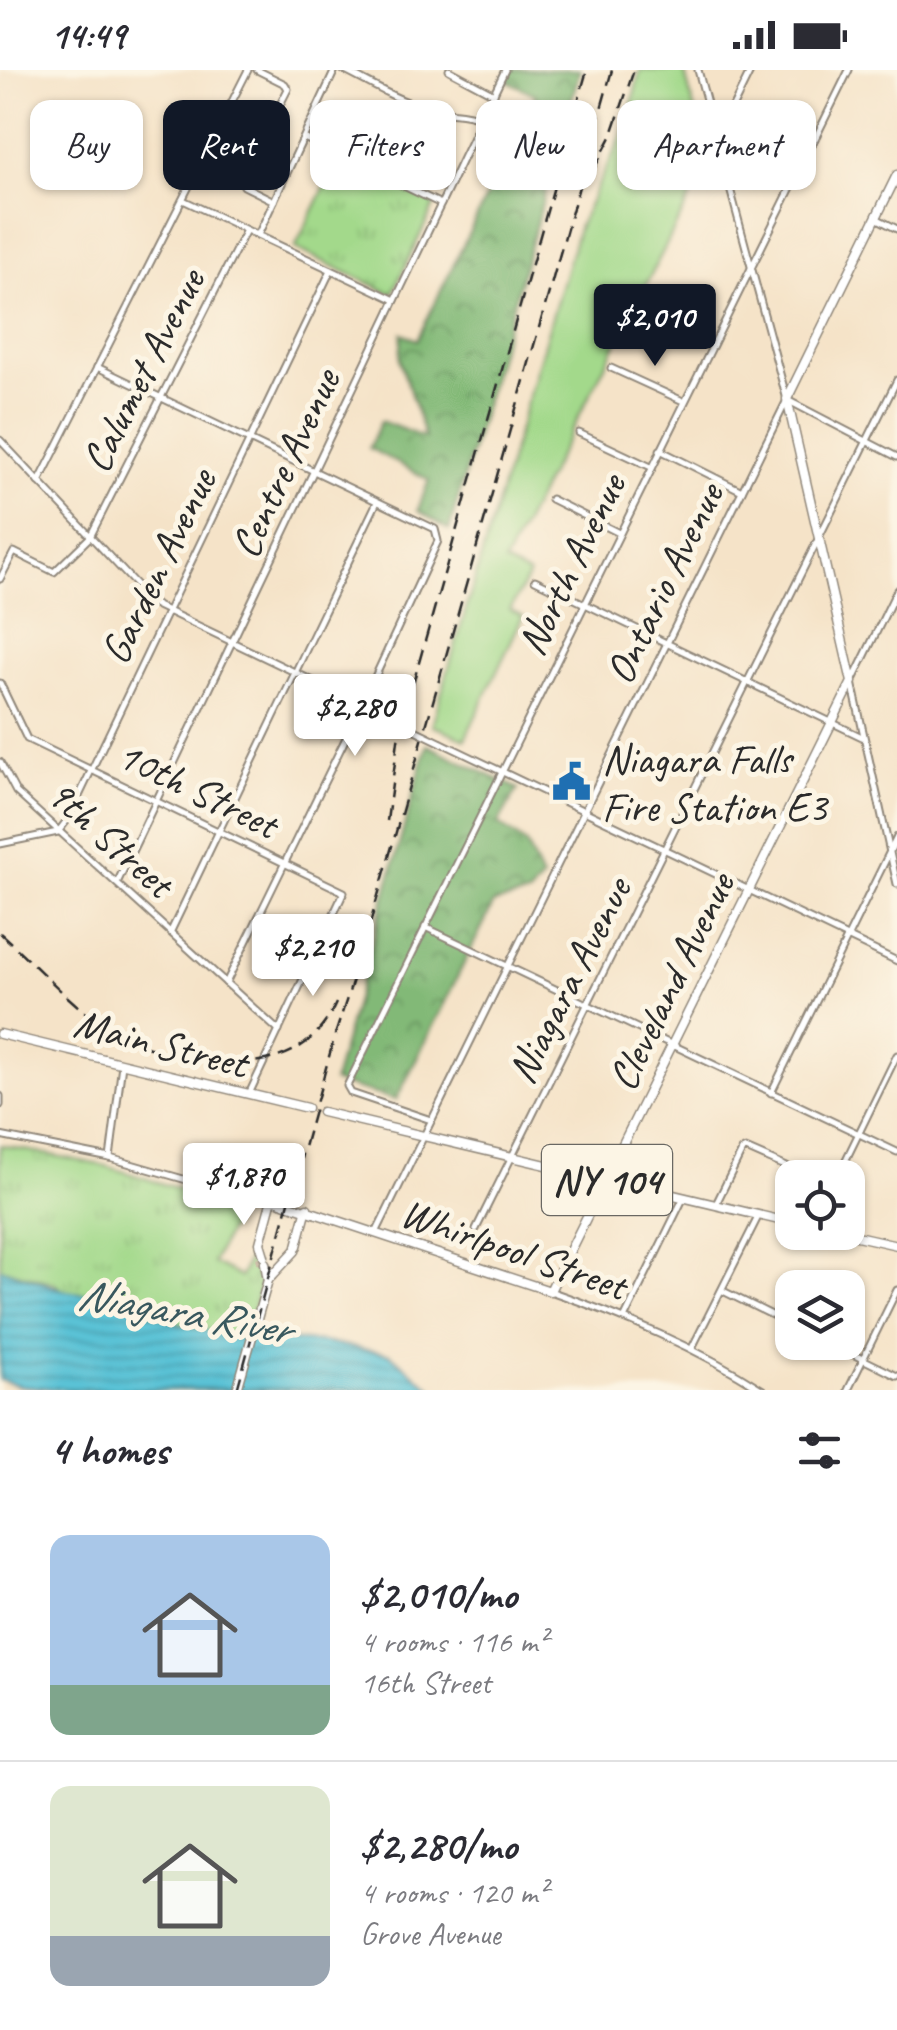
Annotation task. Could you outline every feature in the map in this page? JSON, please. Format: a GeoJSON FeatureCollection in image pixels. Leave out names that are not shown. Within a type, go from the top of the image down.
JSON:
{"type":"FeatureCollection","features":[{"type":"Feature","properties":{"kind":"main road","name":"Ontario Avenue"},"geometry":{"type":"LineString","coordinates":[[787,399],[897,175]]}},
{"type":"Feature","properties":{"kind":"main road"},"geometry":{"type":"LineString","coordinates":[[787,399],[852,682]]}},
{"type":"Feature","properties":{"kind":"main road","name":"Cleveland Avenue"},"geometry":{"type":"LineString","coordinates":[[550,1290],[852,682]]}},
{"type":"Feature","properties":{"kind":"main road","name":"Main Street"},"geometry":{"type":"LineString","coordinates":[[0,1034],[307,1108]]}},
{"type":"Feature","properties":{"kind":"main road","name":"NY 104"},"geometry":{"type":"LineString","coordinates":[[322,1112],[775,1219]]}},
{"type":"Feature","properties":{"kind":"main road"},"geometry":{"type":"LineString","coordinates":[[268,1280],[262,1259],[272,1199]]}},
{"type":"Feature","properties":{"kind":"main road","name":"Whirlpool Street"},"geometry":{"type":"LineString","coordinates":[[272,1199],[550,1290]]}},
{"type":"Feature","properties":{"kind":"main road"},"geometry":{"type":"LineString","coordinates":[[237,1390],[268,1280],[296,1248],[307,1208]]}},
{"type":"Feature","properties":{"kind":"main road"},"geometry":{"type":"LineString","coordinates":[[865,1238],[897,1245]]}},
{"type":"Feature","properties":{"kind":"street"},"geometry":{"type":"LineString","coordinates":[[39,482],[248,70]]}},
{"type":"Feature","properties":{"kind":"street"},"geometry":{"type":"LineString","coordinates":[[258,70],[288,89],[241,181],[274,201]]}},
{"type":"Feature","properties":{"kind":"street"},"geometry":{"type":"LineString","coordinates":[[258,236],[339,70],[412,103],[476,117]]}},
{"type":"Feature","properties":{"kind":"street"},"geometry":{"type":"LineString","coordinates":[[449,70],[494,94]]}},
{"type":"Feature","properties":{"kind":"street","name":"Centre Avenue"},"geometry":{"type":"LineString","coordinates":[[491,100],[505,70]]}},
{"type":"Feature","properties":{"kind":"street"},"geometry":{"type":"LineString","coordinates":[[698,70],[707,100]]}},
{"type":"Feature","properties":{"kind":"street"},"geometry":{"type":"LineString","coordinates":[[736,100],[751,70]]}},
{"type":"Feature","properties":{"kind":"street","name":"North Avenue"},"geometry":{"type":"LineString","coordinates":[[431,1120],[351,1093],[347,1086],[849,70]]}},
{"type":"Feature","properties":{"kind":"street","name":"Centre Avenue"},"geometry":{"type":"LineString","coordinates":[[117,883],[476,132]]}},
{"type":"Feature","properties":{"kind":"street"},"geometry":{"type":"LineString","coordinates":[[304,138],[310,141]]}},
{"type":"Feature","properties":{"kind":"street"},"geometry":{"type":"LineString","coordinates":[[412,190],[441,204]]}},
{"type":"Feature","properties":{"kind":"street"},"geometry":{"type":"LineString","coordinates":[[730,190],[787,399],[897,457]]}},
{"type":"Feature","properties":{"kind":"street"},"geometry":{"type":"LineString","coordinates":[[183,200],[395,300]]}},
{"type":"Feature","properties":{"kind":"street"},"geometry":{"type":"LineString","coordinates":[[876,218],[897,229]]}},
{"type":"Feature","properties":{"kind":"street","name":"Calumet Avenue"},"geometry":{"type":"LineString","coordinates":[[0,580],[14,552],[54,572],[90,536],[246,230]]}},
{"type":"Feature","properties":{"kind":"street","name":"Garden Avenue"},"geometry":{"type":"LineString","coordinates":[[58,832],[92,770],[331,270]]}},
{"type":"Feature","properties":{"kind":"street"},"geometry":{"type":"LineString","coordinates":[[97,368],[435,529],[438,541],[226,983]]}},
{"type":"Feature","properties":{"kind":"street"},"geometry":{"type":"LineString","coordinates":[[611,368],[683,401]]}},
{"type":"Feature","properties":{"kind":"street","name":"Niagara Avenue"},"geometry":{"type":"LineString","coordinates":[[476,1230],[897,380]]}},
{"type":"Feature","properties":{"kind":"street","name":"Ontario Avenue"},"geometry":{"type":"LineString","coordinates":[[376,1233],[787,399]]}},
{"type":"Feature","properties":{"kind":"street"},"geometry":{"type":"LineString","coordinates":[[578,433],[651,468]]}},
{"type":"Feature","properties":{"kind":"street"},"geometry":{"type":"LineString","coordinates":[[0,440],[156,605],[167,612],[897,961]]}},
{"type":"Feature","properties":{"kind":"street"},"geometry":{"type":"LineString","coordinates":[[660,450],[742,491]]}},
{"type":"Feature","properties":{"kind":"street"},"geometry":{"type":"LineString","coordinates":[[551,499],[619,534]]}},
{"type":"Feature","properties":{"kind":"street"},"geometry":{"type":"LineString","coordinates":[[171,931],[377,502]]}},
{"type":"Feature","properties":{"kind":"street"},"geometry":{"type":"LineString","coordinates":[[535,580],[862,737]]}},
{"type":"Feature","properties":{"kind":"street","name":"Cleveland Avenue"},"geometry":{"type":"LineString","coordinates":[[852,682],[897,590]]}},
{"type":"Feature","properties":{"kind":"street"},"geometry":{"type":"LineString","coordinates":[[852,682],[897,884]]}},
{"type":"Feature","properties":{"kind":"street","name":"10th Street"},"geometry":{"type":"LineString","coordinates":[[0,683],[27,739],[344,892],[279,1031]]}},
{"type":"Feature","properties":{"kind":"street","name":"9th Street"},"geometry":{"type":"LineString","coordinates":[[0,762],[16,792],[279,1031]]}},
{"type":"Feature","properties":{"kind":"street"},"geometry":{"type":"LineString","coordinates":[[0,844],[58,832]]}},
{"type":"Feature","properties":{"kind":"street"},"geometry":{"type":"LineString","coordinates":[[771,1093],[897,837]]}},
{"type":"Feature","properties":{"kind":"street"},"geometry":{"type":"LineString","coordinates":[[425,927],[897,1152]]}},
{"type":"Feature","properties":{"kind":"street"},"geometry":{"type":"LineString","coordinates":[[249,1094],[279,1031]]}},
{"type":"Feature","properties":{"kind":"street"},"geometry":{"type":"LineString","coordinates":[[845,1160],[897,1056]]}},
{"type":"Feature","properties":{"kind":"street"},"geometry":{"type":"LineString","coordinates":[[110,1158],[122,1064]]}},
{"type":"Feature","properties":{"kind":"street"},"geometry":{"type":"LineString","coordinates":[[0,1096],[0,1105]]}},
{"type":"Feature","properties":{"kind":"street","name":"Whirlpool Street"},"geometry":{"type":"LineString","coordinates":[[0,1136],[110,1158],[199,1184],[272,1199]]}},
{"type":"Feature","properties":{"kind":"street"},"geometry":{"type":"LineString","coordinates":[[715,1207],[746,1148],[775,1161]]}},
{"type":"Feature","properties":{"kind":"street"},"geometry":{"type":"LineString","coordinates":[[625,1317],[684,1198]]}},
{"type":"Feature","properties":{"kind":"street"},"geometry":{"type":"LineString","coordinates":[[692,1348],[759,1216]]}},
{"type":"Feature","properties":{"kind":"street","name":"Whirlpool Street"},"geometry":{"type":"LineString","coordinates":[[550,1290],[625,1317],[692,1348],[763,1390]]}},
{"type":"Feature","properties":{"kind":"street"},"geometry":{"type":"LineString","coordinates":[[865,1356],[897,1290]]}},
{"type":"Feature","properties":{"kind":"street"},"geometry":{"type":"LineString","coordinates":[[722,1291],[775,1317]]}},
{"type":"Feature","properties":{"kind":"street"},"geometry":{"type":"LineString","coordinates":[[848,1390],[863,1360],[897,1376]]}},
{"type":"Feature","properties":{"kind":"green space"},"geometry":{"type":"Polygon","coordinates":[[[510,70],[580,70],[571,100],[534,100],[536,95],[506,80],[510,70]]]}},
{"type":"Feature","properties":{"kind":"green space"},"geometry":{"type":"Polygon","coordinates":[[[640,70],[684,70],[692,100],[633,100],[640,70]]]}},
{"type":"Feature","properties":{"kind":"green space"},"geometry":{"type":"Polygon","coordinates":[[[617,146],[617,190],[694,190],[504,563],[529,575],[510,610],[523,616],[465,739],[432,725],[579,225],[617,146]]]}},
{"type":"Feature","properties":{"kind":"green space"},"geometry":{"type":"Polygon","coordinates":[[[323,190],[406,190],[435,204],[392,294],[295,248],[323,190]]]}},
{"type":"Feature","properties":{"kind":"green space"},"geometry":{"type":"Polygon","coordinates":[[[490,190],[546,190],[449,530],[418,510],[429,480],[369,448],[381,421],[425,438],[400,360],[402,333],[417,340],[490,190]]]}},
{"type":"Feature","properties":{"kind":"green space"},"geometry":{"type":"Polygon","coordinates":[[[427,745],[518,789],[498,824],[526,844],[542,879],[529,895],[494,903],[396,1100],[333,1082],[427,745]]]}},
{"type":"Feature","properties":{"kind":"green space"},"geometry":{"type":"Polygon","coordinates":[[[0,1145],[106,1166],[239,1208],[213,1263],[240,1277],[249,1257],[256,1268],[255,1277],[262,1279],[245,1338],[172,1324],[145,1316],[133,1306],[118,1306],[109,1298],[64,1293],[55,1283],[0,1269],[0,1145]]]}},
{"type":"Feature","properties":{"kind":"water"},"geometry":{"type":"Polygon","coordinates":[[[0,1268],[232,1337],[322,1342],[390,1354],[434,1390],[73,1390],[0,1380],[0,1268]]]}},
{"type":"Feature","properties":{"kind":"tunnel"},"geometry":{"type":"LineString","coordinates":[[260,1257],[261,1264]]}},
{"type":"Feature","properties":{"kind":"railway"},"geometry":{"type":"LineString","coordinates":[[387,821],[399,733],[587,70]]}},
{"type":"Feature","properties":{"kind":"railway"},"geometry":{"type":"LineString","coordinates":[[237,1390],[612,70]]}},
{"type":"Feature","properties":{"kind":"railway"},"geometry":{"type":"LineString","coordinates":[[597,163],[611,137],[634,70]]}},
{"type":"Feature","properties":{"kind":"railway"},"geometry":{"type":"LineString","coordinates":[[0,933],[108,1029],[136,1044],[198,1059],[245,1062],[288,1053],[307,1042],[336,1003]]}},
{"type":"Feature","properties":{"kind":"place","name":"Niagara Falls Fire Station E3"},"geometry":{"type":"Point","coordinates":[572,782]}},
{"type":"Feature","properties":{"kind":"water label","name":"Niagara River"},"geometry":{"type":"Point","coordinates":[184,1310]}}]}
